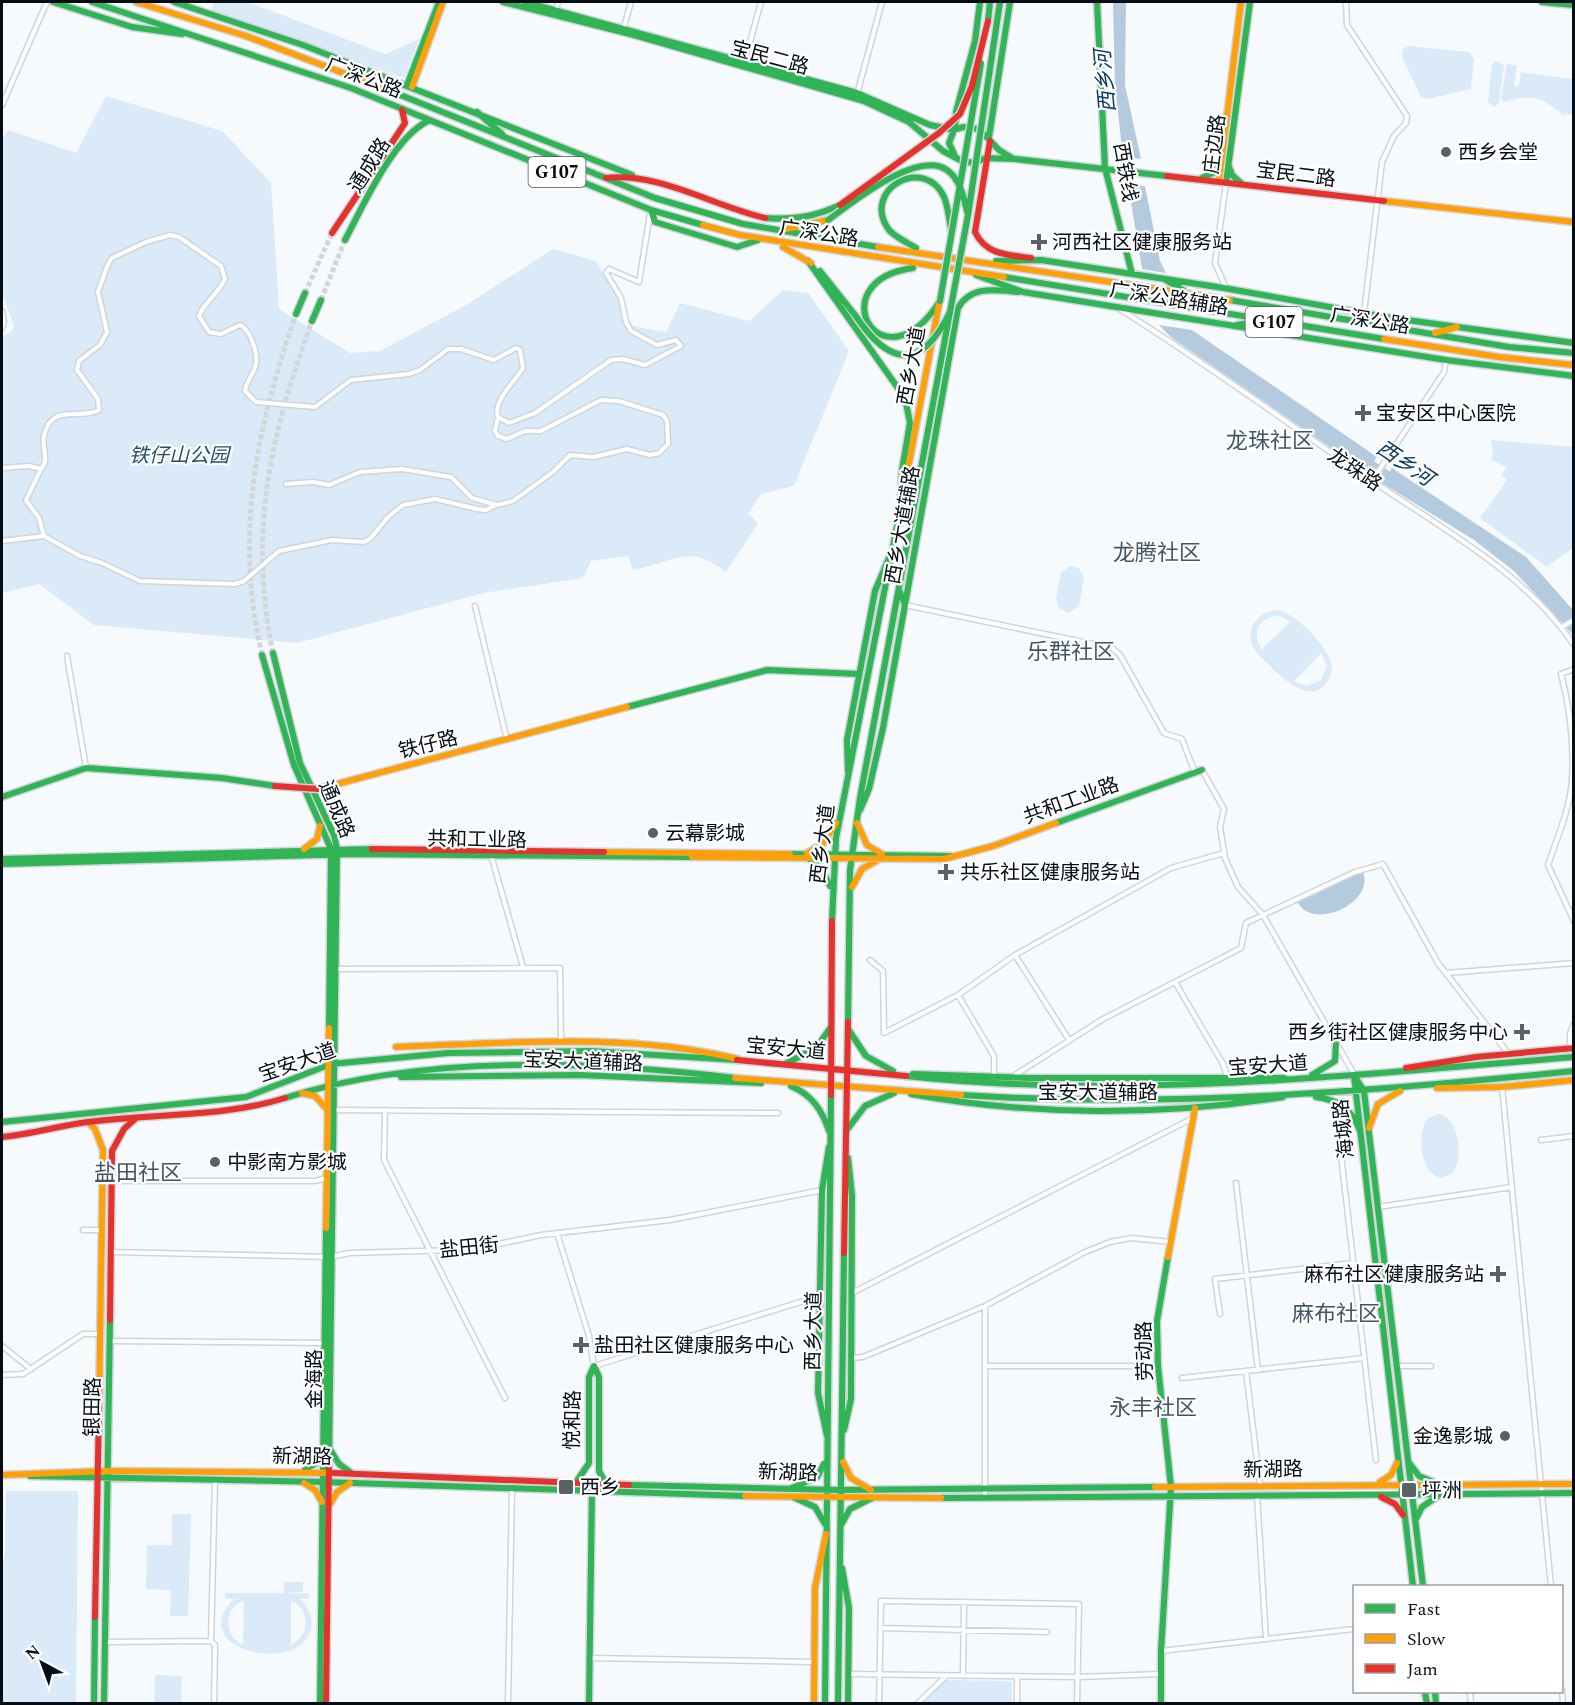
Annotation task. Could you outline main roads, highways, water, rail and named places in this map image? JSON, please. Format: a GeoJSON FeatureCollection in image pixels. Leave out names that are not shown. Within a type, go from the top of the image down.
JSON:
{"type":"FeatureCollection","features":[{"type":"Feature","properties":{"kind":"main road"},"geometry":{"type":"LineString","coordinates":[[53,2],[132,27],[198,35]]}},
{"type":"Feature","properties":{"kind":"main road","name":"广深公路"},"geometry":{"type":"LineString","coordinates":[[92,2],[198,35],[351,88],[651,210],[759,240],[1499,357],[1574,364]]}},
{"type":"Feature","properties":{"kind":"main road","name":"广深公路"},"geometry":{"type":"LineString","coordinates":[[136,2],[246,36],[346,73],[601,178],[679,206],[765,229],[1186,292],[1509,347],[1574,353]]}},
{"type":"Feature","properties":{"kind":"main road"},"geometry":{"type":"LineString","coordinates":[[174,2],[303,45],[636,176],[706,200],[787,221],[816,218],[840,205],[939,133],[960,114],[972,86],[988,21]]}},
{"type":"Feature","properties":{"kind":"main road"},"geometry":{"type":"LineString","coordinates":[[409,86],[439,2]]}},
{"type":"Feature","properties":{"kind":"main road"},"geometry":{"type":"LineString","coordinates":[[409,86],[443,2]]}},
{"type":"Feature","properties":{"kind":"main road","name":"宝民二路"},"geometry":{"type":"LineString","coordinates":[[502,2],[857,95],[938,128],[980,129],[1015,159]]}},
{"type":"Feature","properties":{"kind":"main road","name":"宝民二路"},"geometry":{"type":"LineString","coordinates":[[525,2],[624,27],[744,65]]}},
{"type":"Feature","properties":{"kind":"main road"},"geometry":{"type":"LineString","coordinates":[[958,159],[950,146],[956,112],[975,41],[980,2]]}},
{"type":"Feature","properties":{"kind":"main road","name":"西乡大道"},"geometry":{"type":"LineString","coordinates":[[825,1704],[833,1024],[832,890],[835,855],[840,814],[914,444],[940,301],[990,2]]}},
{"type":"Feature","properties":{"kind":"main road","name":"西乡大道"},"geometry":{"type":"LineString","coordinates":[[838,1704],[844,1134],[852,855],[856,818],[968,215],[1000,2]]}},
{"type":"Feature","properties":{"kind":"main road"},"geometry":{"type":"LineString","coordinates":[[1010,2],[975,232],[978,242],[992,253],[1041,260]]}},
{"type":"Feature","properties":{"kind":"main road","name":"西铁线"},"geometry":{"type":"LineString","coordinates":[[1097,2],[1105,168],[1132,274]]}},
{"type":"Feature","properties":{"kind":"main road","name":"庄边路"},"geometry":{"type":"LineString","coordinates":[[1225,161],[1241,2]]}},
{"type":"Feature","properties":{"kind":"main road","name":"庄边路"},"geometry":{"type":"LineString","coordinates":[[1222,182],[1250,2]]}},
{"type":"Feature","properties":{"kind":"main road"},"geometry":{"type":"LineString","coordinates":[[1542,2],[1574,5]]}},
{"type":"Feature","properties":{"kind":"main road","name":"宝民二路"},"geometry":{"type":"LineString","coordinates":[[857,95],[909,122],[943,151],[958,159],[977,163],[986,158],[1015,159],[1574,222]]}},
{"type":"Feature","properties":{"kind":"main road","name":"通成路"},"geometry":{"type":"LineString","coordinates":[[332,233],[405,123],[406,118],[401,109]]}},
{"type":"Feature","properties":{"kind":"main road"},"geometry":{"type":"LineString","coordinates":[[477,112],[507,139]]}},
{"type":"Feature","properties":{"kind":"main road"},"geometry":{"type":"LineString","coordinates":[[938,128],[949,122],[956,112]]}},
{"type":"Feature","properties":{"kind":"main road","name":"通成路"},"geometry":{"type":"LineString","coordinates":[[345,240],[380,177],[414,127],[423,121],[431,121]]}},
{"type":"Feature","properties":{"kind":"main road"},"geometry":{"type":"LineString","coordinates":[[1197,179],[1215,172],[1225,161],[1232,175],[1248,185]]}},
{"type":"Feature","properties":{"kind":"main road"},"geometry":{"type":"LineString","coordinates":[[765,229],[800,228],[828,219],[897,173],[921,164],[938,166],[952,177],[962,190],[968,215]]}},
{"type":"Feature","properties":{"kind":"main road"},"geometry":{"type":"LineString","coordinates":[[601,178],[636,176]]}},
{"type":"Feature","properties":{"kind":"main road"},"geometry":{"type":"LineString","coordinates":[[929,252],[904,243],[887,227],[881,206],[885,190],[903,177],[913,176],[930,181],[942,193],[949,209],[951,234]]}},
{"type":"Feature","properties":{"kind":"main road"},"geometry":{"type":"LineString","coordinates":[[651,210],[655,222],[737,247],[759,240]]}},
{"type":"Feature","properties":{"kind":"main road"},"geometry":{"type":"LineString","coordinates":[[773,243],[808,261],[833,285],[877,345],[904,355],[932,344],[950,312]]}},
{"type":"Feature","properties":{"kind":"main road","name":"广深公路辅路"},"geometry":{"type":"LineString","coordinates":[[979,262],[1041,260],[1226,288],[1364,313],[1574,343]]}},
{"type":"Feature","properties":{"kind":"main road"},"geometry":{"type":"LineString","coordinates":[[808,261],[904,398],[910,423],[902,470],[900,513]]}},
{"type":"Feature","properties":{"kind":"main road"},"geometry":{"type":"LineString","coordinates":[[927,266],[889,272],[870,287],[864,302],[865,316],[872,328],[885,337],[902,338],[918,330],[940,301]]}},
{"type":"Feature","properties":{"kind":"main road","name":"广深公路辅路"},"geometry":{"type":"LineString","coordinates":[[976,275],[1023,292],[1294,333],[1446,360],[1574,376]]}},
{"type":"Feature","properties":{"kind":"main road"},"geometry":{"type":"LineString","coordinates":[[1164,279],[1186,292]]}},
{"type":"Feature","properties":{"kind":"main road","name":"西乡大道辅路"},"geometry":{"type":"LineString","coordinates":[[856,818],[869,789],[905,605],[958,308],[965,295],[974,291],[1023,292]]}},
{"type":"Feature","properties":{"kind":"main road"},"geometry":{"type":"LineString","coordinates":[[296,314],[305,293]]}},
{"type":"Feature","properties":{"kind":"main road"},"geometry":{"type":"LineString","coordinates":[[312,321],[321,300]]}},
{"type":"Feature","properties":{"kind":"main road"},"geometry":{"type":"LineString","coordinates":[[1237,325],[1265,320],[1294,333]]}},
{"type":"Feature","properties":{"kind":"main road"},"geometry":{"type":"LineString","coordinates":[[1432,334],[1457,327]]}},
{"type":"Feature","properties":{"kind":"main road","name":"西乡大道辅路"},"geometry":{"type":"LineString","coordinates":[[848,777],[847,740],[875,591],[893,548]]}},
{"type":"Feature","properties":{"kind":"main road"},"geometry":{"type":"LineString","coordinates":[[900,590],[905,605]]}},
{"type":"Feature","properties":{"kind":"main road","name":"通成路"},"geometry":{"type":"LineString","coordinates":[[273,653],[300,763],[334,835],[335,969],[331,1055]]}},
{"type":"Feature","properties":{"kind":"main road","name":"通成路"},"geometry":{"type":"LineString","coordinates":[[262,655],[294,765],[334,852],[331,1055]]}},
{"type":"Feature","properties":{"kind":"main road","name":"铁仔路"},"geometry":{"type":"LineString","coordinates":[[2,797],[86,768],[222,778],[276,786],[318,789],[507,741],[767,670],[847,672],[860,675]]}},
{"type":"Feature","properties":{"kind":"main road","name":"共和工业路"},"geometry":{"type":"LineString","coordinates":[[2,859],[302,850],[491,855],[951,856],[993,846],[1198,771]]}},
{"type":"Feature","properties":{"kind":"main road"},"geometry":{"type":"LineString","coordinates":[[832,890],[821,867],[807,855],[823,844],[840,814]]}},
{"type":"Feature","properties":{"kind":"main road"},"geometry":{"type":"LineString","coordinates":[[850,893],[862,869],[881,856],[867,844],[856,818]]}},
{"type":"Feature","properties":{"kind":"main road"},"geometry":{"type":"LineString","coordinates":[[302,850],[317,839],[319,822]]}},
{"type":"Feature","properties":{"kind":"main road","name":"共和工业路"},"geometry":{"type":"LineString","coordinates":[[2,864],[334,852],[807,855]]}},
{"type":"Feature","properties":{"kind":"main road"},"geometry":{"type":"LineString","coordinates":[[786,1064],[816,1048],[826,1037],[833,1024]]}},
{"type":"Feature","properties":{"kind":"main road"},"geometry":{"type":"LineString","coordinates":[[847,1025],[857,1047],[870,1061],[902,1074]]}},
{"type":"Feature","properties":{"kind":"main road","name":"宝安大道辅路"},"geometry":{"type":"LineString","coordinates":[[396,1047],[561,1040],[697,1049],[716,1052],[742,1061]]}},
{"type":"Feature","properties":{"kind":"main road"},"geometry":{"type":"LineString","coordinates":[[1304,1078],[1335,1061],[1336,1044]]}},
{"type":"Feature","properties":{"kind":"main road"},"geometry":{"type":"LineString","coordinates":[[1376,1073],[1508,1053],[1572,1048]]}},
{"type":"Feature","properties":{"kind":"main road","name":"宝安大道"},"geometry":{"type":"LineString","coordinates":[[2,1122],[246,1097],[331,1064],[448,1053],[531,1050],[786,1064],[902,1074],[982,1084],[1105,1087],[1239,1084],[1574,1057]]}},
{"type":"Feature","properties":{"kind":"main road","name":"金海路"},"geometry":{"type":"LineString","coordinates":[[320,1704],[327,1482],[331,1055]]}},
{"type":"Feature","properties":{"kind":"main road","name":"宝安大道"},"geometry":{"type":"LineString","coordinates":[[2,1137],[88,1122],[261,1105],[331,1084],[466,1067],[589,1065],[652,1068],[782,1083],[1042,1100],[1355,1092],[1574,1071]]}},
{"type":"Feature","properties":{"kind":"main road","name":"宝安大道辅路"},"geometry":{"type":"LineString","coordinates":[[902,1074],[1011,1077],[1304,1078]]}},
{"type":"Feature","properties":{"kind":"main road","name":"宝安大道辅路"},"geometry":{"type":"LineString","coordinates":[[382,1076],[580,1075],[722,1083],[782,1083]]}},
{"type":"Feature","properties":{"kind":"main road","name":"海城路"},"geometry":{"type":"LineString","coordinates":[[1354,1075],[1364,1091],[1369,1128],[1423,1585]]}},
{"type":"Feature","properties":{"kind":"main road","name":"海城路"},"geometry":{"type":"LineString","coordinates":[[1354,1075],[1413,1585]]}},
{"type":"Feature","properties":{"kind":"main road"},"geometry":{"type":"LineString","coordinates":[[1369,1128],[1372,1112],[1377,1103],[1412,1088],[1502,1087],[1574,1080]]}},
{"type":"Feature","properties":{"kind":"main road"},"geometry":{"type":"LineString","coordinates":[[782,1083],[809,1095],[819,1105],[831,1136],[822,1190],[818,1393],[827,1437]]}},
{"type":"Feature","properties":{"kind":"main road"},"geometry":{"type":"LineString","coordinates":[[840,1443],[851,1400],[852,1196],[844,1134],[856,1113],[866,1103],[900,1092]]}},
{"type":"Feature","properties":{"kind":"main road","name":"宝安大道辅路"},"geometry":{"type":"LineString","coordinates":[[900,1092],[967,1104],[1028,1109],[1195,1108],[1232,1106],[1297,1095]]}},
{"type":"Feature","properties":{"kind":"main road"},"geometry":{"type":"LineString","coordinates":[[297,1094],[315,1096],[330,1110]]}},
{"type":"Feature","properties":{"kind":"main road"},"geometry":{"type":"LineString","coordinates":[[1297,1095],[1331,1099],[1344,1104],[1352,1110],[1360,1131]]}},
{"type":"Feature","properties":{"kind":"main road","name":"劳动路"},"geometry":{"type":"LineString","coordinates":[[1161,1704],[1161,1651],[1171,1487],[1158,1366],[1157,1321],[1195,1108]]}},
{"type":"Feature","properties":{"kind":"main road"},"geometry":{"type":"LineString","coordinates":[[103,1150],[108,1145],[112,1151],[124,1129],[135,1119]]}},
{"type":"Feature","properties":{"kind":"main road","name":"银田路"},"geometry":{"type":"LineString","coordinates":[[88,1122],[95,1129],[103,1150],[94,1704]]}},
{"type":"Feature","properties":{"kind":"main road","name":"银田路"},"geometry":{"type":"LineString","coordinates":[[104,1704],[112,1151]]}},
{"type":"Feature","properties":{"kind":"main road","name":"悦和路"},"geometry":{"type":"LineString","coordinates":[[577,1481],[588,1463],[589,1377],[594,1366],[599,1377],[598,1471],[604,1482]]}},
{"type":"Feature","properties":{"kind":"main road"},"geometry":{"type":"LineString","coordinates":[[300,1472],[316,1463],[327,1448],[342,1467],[352,1473]]}},
{"type":"Feature","properties":{"kind":"main road"},"geometry":{"type":"LineString","coordinates":[[840,1452],[851,1478],[871,1490]]}},
{"type":"Feature","properties":{"kind":"main road"},"geometry":{"type":"LineString","coordinates":[[792,1488],[817,1477],[827,1454]]}},
{"type":"Feature","properties":{"kind":"main road"},"geometry":{"type":"LineString","coordinates":[[1373,1484],[1391,1475],[1398,1458]]}},
{"type":"Feature","properties":{"kind":"main road"},"geometry":{"type":"LineString","coordinates":[[1408,1459],[1419,1476],[1440,1484]]}},
{"type":"Feature","properties":{"kind":"main road","name":"新湖路"},"geometry":{"type":"LineString","coordinates":[[2,1475],[99,1470],[327,1472],[826,1490],[1171,1495],[1574,1493]]}},
{"type":"Feature","properties":{"kind":"main road","name":"新湖路"},"geometry":{"type":"LineString","coordinates":[[2,1475],[108,1480],[327,1482],[840,1499],[1171,1487],[1574,1484]]}},
{"type":"Feature","properties":{"kind":"main road"},"geometry":{"type":"LineString","coordinates":[[300,1482],[315,1490],[326,1506],[337,1492],[352,1483]]}},
{"type":"Feature","properties":{"kind":"main road"},"geometry":{"type":"LineString","coordinates":[[589,1704],[592,1490]]}},
{"type":"Feature","properties":{"kind":"main road"},"geometry":{"type":"LineString","coordinates":[[1373,1494],[1391,1501],[1405,1520]]}},
{"type":"Feature","properties":{"kind":"main road"},"geometry":{"type":"LineString","coordinates":[[1415,1523],[1422,1507],[1442,1494]]}},
{"type":"Feature","properties":{"kind":"main road"},"geometry":{"type":"LineString","coordinates":[[793,1497],[815,1507],[826,1529],[815,1588],[814,1704]]}},
{"type":"Feature","properties":{"kind":"main road"},"geometry":{"type":"LineString","coordinates":[[839,1532],[843,1518],[850,1509],[872,1498]]}},
{"type":"Feature","properties":{"kind":"main road","name":"金海路"},"geometry":{"type":"LineString","coordinates":[[326,1506],[326,1704]]}},
{"type":"Feature","properties":{"kind":"main road"},"geometry":{"type":"LineString","coordinates":[[839,1554],[849,1608],[848,1704]]}},
{"type":"Feature","properties":{"kind":"waterway","name":"西乡河"},"geometry":{"type":"LineString","coordinates":[[1362,458],[1397,481]]}},
{"type":"Feature","properties":{"kind":"tunnel"},"geometry":{"type":"LineString","coordinates":[[305,293],[332,233]]}},
{"type":"Feature","properties":{"kind":"tunnel"},"geometry":{"type":"LineString","coordinates":[[321,300],[345,240]]}},
{"type":"Feature","properties":{"kind":"tunnel"},"geometry":{"type":"LineString","coordinates":[[262,655],[254,610],[250,566],[253,482],[270,399],[296,314]]}},
{"type":"Feature","properties":{"kind":"tunnel"},"geometry":{"type":"LineString","coordinates":[[273,653],[266,609],[263,566],[263,525],[267,485],[285,404],[312,321]]}},
{"type":"Feature","properties":{"kind":"place","name":"西乡会堂"},"geometry":{"type":"Point","coordinates":[1446,152]}},
{"type":"Feature","properties":{"kind":"place","name":"河西社区健康服务站"},"geometry":{"type":"Point","coordinates":[1039,242]}},
{"type":"Feature","properties":{"kind":"place","name":"宝安区中心医院"},"geometry":{"type":"Point","coordinates":[1363,413]}},
{"type":"Feature","properties":{"kind":"place","name":"云幕影城"},"geometry":{"type":"Point","coordinates":[653,833]}},
{"type":"Feature","properties":{"kind":"place","name":"共乐社区健康服务站"},"geometry":{"type":"Point","coordinates":[946,872]}},
{"type":"Feature","properties":{"kind":"place","name":"西乡街社区健康服务中心"},"geometry":{"type":"Point","coordinates":[1522,1032]}},
{"type":"Feature","properties":{"kind":"place","name":"中影南方影城"},"geometry":{"type":"Point","coordinates":[215,1162]}},
{"type":"Feature","properties":{"kind":"place","name":"麻布社区健康服务站"},"geometry":{"type":"Point","coordinates":[1498,1274]}},
{"type":"Feature","properties":{"kind":"place","name":"盐田社区健康服务中心"},"geometry":{"type":"Point","coordinates":[581,1345]}},
{"type":"Feature","properties":{"kind":"place","name":"金逸影城"},"geometry":{"type":"Point","coordinates":[1505,1436]}},
{"type":"Feature","properties":{"kind":"place","name":"西乡"},"geometry":{"type":"Point","coordinates":[566,1487]}},
{"type":"Feature","properties":{"kind":"place","name":"坪洲"},"geometry":{"type":"Point","coordinates":[1409,1490]}},
{"type":"Feature","properties":{"kind":"district","name":"龙珠社区"},"geometry":{"type":"Point","coordinates":[1270,440]}},
{"type":"Feature","properties":{"kind":"district","name":"龙腾社区"},"geometry":{"type":"Point","coordinates":[1157,552]}},
{"type":"Feature","properties":{"kind":"district","name":"乐群社区"},"geometry":{"type":"Point","coordinates":[1071,651]}},
{"type":"Feature","properties":{"kind":"district","name":"盐田社区"},"geometry":{"type":"Point","coordinates":[138,1172]}},
{"type":"Feature","properties":{"kind":"district","name":"麻布社区"},"geometry":{"type":"Point","coordinates":[1336,1313]}},
{"type":"Feature","properties":{"kind":"district","name":"永丰社区"},"geometry":{"type":"Point","coordinates":[1153,1407]}},
{"type":"Feature","properties":{"kind":"park label","name":"铁仔山公园"},"geometry":{"type":"Point","coordinates":[179,455]}}]}
